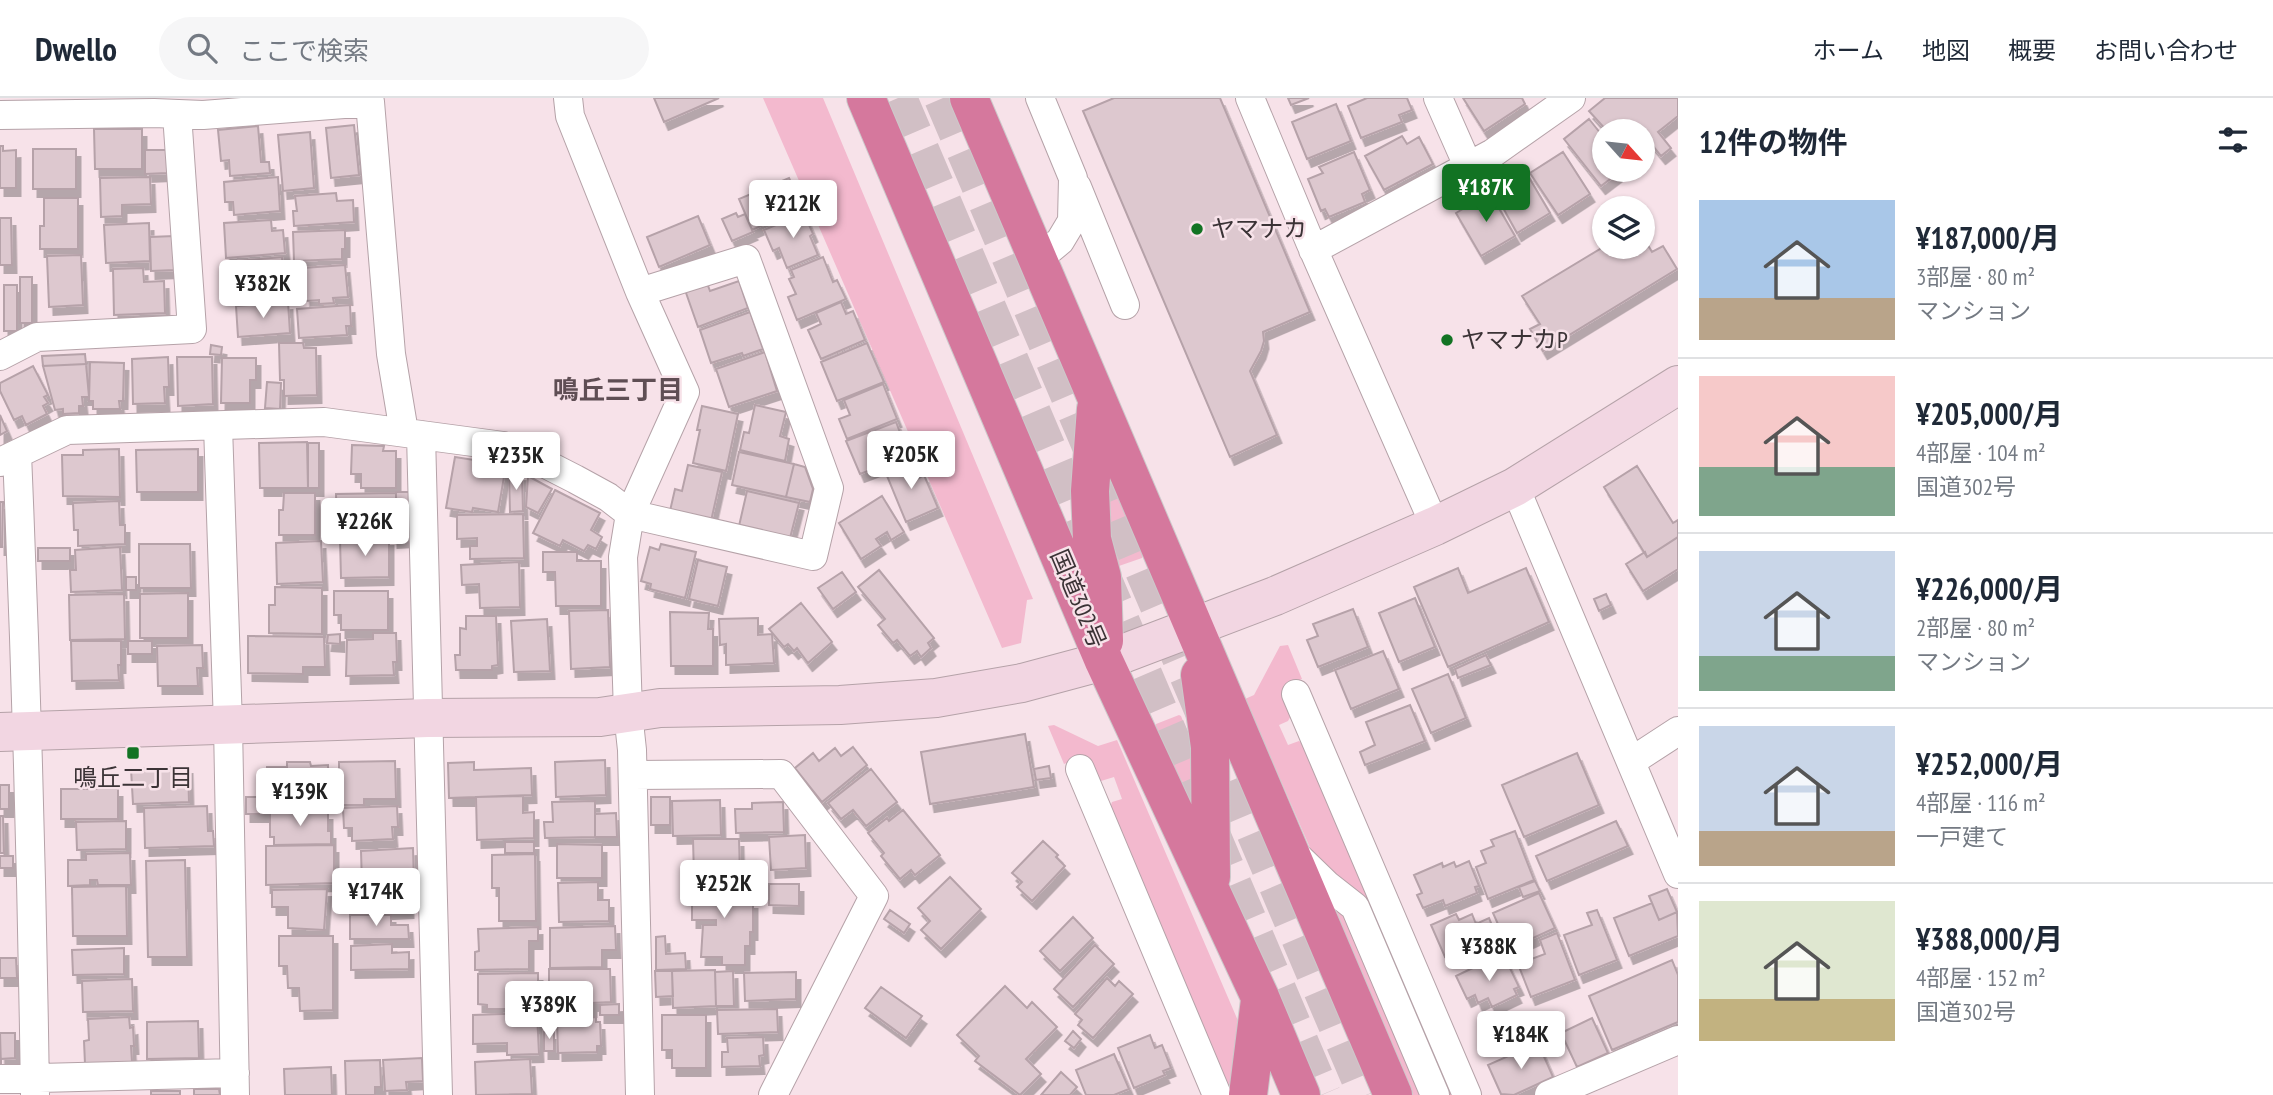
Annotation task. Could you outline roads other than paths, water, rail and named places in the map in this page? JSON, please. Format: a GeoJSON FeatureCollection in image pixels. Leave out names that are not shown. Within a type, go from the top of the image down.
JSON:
{"type":"FeatureCollection","features":[{"type":"Feature","properties":{"kind":"highway","name":"国道302号"},"geometry":{"type":"LineString","coordinates":[[866,98],[1104,661],[1260,997],[1301,1095]]}},
{"type":"Feature","properties":{"kind":"highway"},"geometry":{"type":"LineString","coordinates":[[969,98],[1393,1095]]}},
{"type":"Feature","properties":{"kind":"highway"},"geometry":{"type":"LineString","coordinates":[[1096,400],[1090,491],[1092,539],[1102,577],[1104,661]]}},
{"type":"Feature","properties":{"kind":"highway"},"geometry":{"type":"LineString","coordinates":[[1193,627],[1210,747],[1209,853],[1217,903]]}},
{"type":"Feature","properties":{"kind":"highway"},"geometry":{"type":"LineString","coordinates":[[1248,1095],[1260,997]]}},
{"type":"Feature","properties":{"kind":"street"},"geometry":{"type":"LineString","coordinates":[[568,98],[570,116],[640,292],[685,392],[631,514],[623,557],[628,713],[633,775],[640,1095]]}},
{"type":"Feature","properties":{"kind":"street"},"geometry":{"type":"LineString","coordinates":[[1040,98],[1125,305]]}},
{"type":"Feature","properties":{"kind":"street"},"geometry":{"type":"LineString","coordinates":[[1250,98],[1313,250],[1435,526]]}},
{"type":"Feature","properties":{"kind":"street"},"geometry":{"type":"LineString","coordinates":[[1438,98],[1468,166]]}},
{"type":"Feature","properties":{"kind":"street"},"geometry":{"type":"LineString","coordinates":[[1313,250],[1493,153],[1571,98]]}},
{"type":"Feature","properties":{"kind":"street"},"geometry":{"type":"LineString","coordinates":[[0,116],[203,115],[370,102],[391,354],[412,434],[429,689],[438,1095]]}},
{"type":"Feature","properties":{"kind":"street"},"geometry":{"type":"LineString","coordinates":[[0,356],[37,337],[192,329],[177,114]]}},
{"type":"Feature","properties":{"kind":"street"},"geometry":{"type":"LineString","coordinates":[[1037,260],[1060,241],[1072,221],[1073,178]]}},
{"type":"Feature","properties":{"kind":"street"},"geometry":{"type":"LineString","coordinates":[[35,1086],[14,732],[8,458],[66,430],[324,422],[503,446],[575,479],[608,497],[631,514],[813,556],[829,488],[746,260],[640,292]]}},
{"type":"Feature","properties":{"kind":"street"},"geometry":{"type":"LineString","coordinates":[[14,732],[428,718],[600,717],[660,708],[840,705],[936,698],[1022,683],[1104,661],[1275,597],[1435,526],[1515,487],[1678,385]]}},
{"type":"Feature","properties":{"kind":"street"},"geometry":{"type":"LineString","coordinates":[[0,1079],[35,1086],[235,1084],[228,725],[218,426]]}},
{"type":"Feature","properties":{"kind":"street"},"geometry":{"type":"LineString","coordinates":[[1515,487],[1678,874]]}},
{"type":"Feature","properties":{"kind":"street"},"geometry":{"type":"LineString","coordinates":[[1296,694],[1467,1095]]}},
{"type":"Feature","properties":{"kind":"street"},"geometry":{"type":"LineString","coordinates":[[1632,761],[1678,731]]}},
{"type":"Feature","properties":{"kind":"street"},"geometry":{"type":"LineString","coordinates":[[1080,769],[1217,1095]]}},
{"type":"Feature","properties":{"kind":"street"},"geometry":{"type":"LineString","coordinates":[[633,775],[781,774],[874,896],[774,1095]]}},
{"type":"Feature","properties":{"kind":"street"},"geometry":{"type":"LineString","coordinates":[[1288,847],[1327,885],[1355,907],[1435,1095]]}},
{"type":"Feature","properties":{"kind":"street"},"geometry":{"type":"LineString","coordinates":[[1549,1095],[1678,1040]]}},
{"type":"Feature","properties":{"kind":"tunnel"},"geometry":{"type":"LineString","coordinates":[[898,98],[1322,1095]]}},
{"type":"Feature","properties":{"kind":"tunnel"},"geometry":{"type":"LineString","coordinates":[[943,98],[1367,1095]]}},
{"type":"Feature","properties":{"kind":"place","name":"ヤマナカ"},"geometry":{"type":"Point","coordinates":[1197,229]}},
{"type":"Feature","properties":{"kind":"place","name":"ヤマナカP"},"geometry":{"type":"Point","coordinates":[1447,340]}},
{"type":"Feature","properties":{"kind":"place","name":"鳴丘二丁目"},"geometry":{"type":"Point","coordinates":[133,753]}},
{"type":"Feature","properties":{"kind":"district","name":"鳴丘三丁目"},"geometry":{"type":"Point","coordinates":[618,390]}}]}
